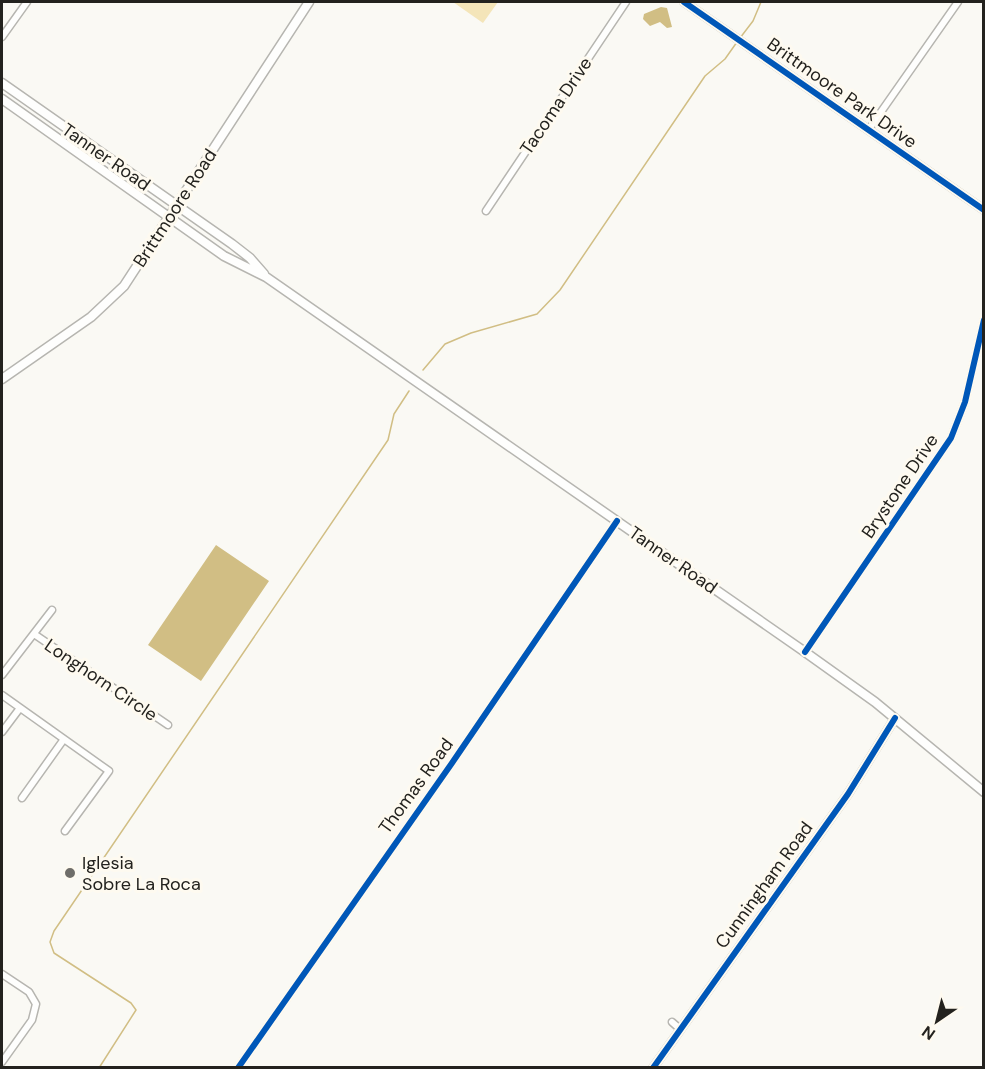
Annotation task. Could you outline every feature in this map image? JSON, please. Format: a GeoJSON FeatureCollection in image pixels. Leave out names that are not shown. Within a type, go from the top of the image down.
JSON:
{"type":"FeatureCollection","features":[{"type":"Feature","properties":{"kind":"main road","name":"Brittmoore Road"},"geometry":{"type":"LineString","coordinates":[[2,379],[74,330],[108,302],[127,281],[171,217],[309,2]]}},
{"type":"Feature","properties":{"kind":"main road","name":"Tanner Road"},"geometry":{"type":"LineString","coordinates":[[2,82],[250,258],[266,277]]}},
{"type":"Feature","properties":{"kind":"main road","name":"Tanner Road"},"geometry":{"type":"LineString","coordinates":[[2,99],[224,256],[266,277],[805,652],[895,718],[984,792]]}},
{"type":"Feature","properties":{"kind":"street"},"geometry":{"type":"LineString","coordinates":[[2,37],[27,2]]}},
{"type":"Feature","properties":{"kind":"street","name":"Tacoma Drive"},"geometry":{"type":"LineString","coordinates":[[486,210],[626,2]]}},
{"type":"Feature","properties":{"kind":"street","name":"Brittmoore Park Drive"},"geometry":{"type":"LineString","coordinates":[[684,2],[984,210]]}},
{"type":"Feature","properties":{"kind":"street"},"geometry":{"type":"LineString","coordinates":[[869,129],[958,2]]}},
{"type":"Feature","properties":{"kind":"street","name":"Brystone Drive"},"geometry":{"type":"LineString","coordinates":[[805,652],[951,438],[965,402],[984,320]]}},
{"type":"Feature","properties":{"kind":"street","name":"Thomas Road"},"geometry":{"type":"LineString","coordinates":[[238,1068],[452,763],[616,520]]}},
{"type":"Feature","properties":{"kind":"street"},"geometry":{"type":"LineString","coordinates":[[2,675],[52,610]]}},
{"type":"Feature","properties":{"kind":"street","name":"Longhorn Circle"},"geometry":{"type":"LineString","coordinates":[[34,634],[168,725]]}},
{"type":"Feature","properties":{"kind":"street"},"geometry":{"type":"LineString","coordinates":[[2,695],[109,771],[65,831]]}},
{"type":"Feature","properties":{"kind":"street"},"geometry":{"type":"LineString","coordinates":[[2,732],[20,708]]}},
{"type":"Feature","properties":{"kind":"street","name":"Cunningham Road"},"geometry":{"type":"LineString","coordinates":[[653,1068],[848,794],[895,718]]}},
{"type":"Feature","properties":{"kind":"street"},"geometry":{"type":"LineString","coordinates":[[22,798],[64,739]]}},
{"type":"Feature","properties":{"kind":"street"},"geometry":{"type":"LineString","coordinates":[[2,974],[29,992],[36,1004],[32,1020],[2,1062]]}},
{"type":"Feature","properties":{"kind":"street"},"geometry":{"type":"LineString","coordinates":[[672,1022],[680,1029]]}},
{"type":"Feature","properties":{"kind":"shaded area"},"geometry":{"type":"Polygon","coordinates":[[[453,2],[498,2],[483,23],[453,2]]]}},
{"type":"Feature","properties":{"kind":"shaded area"},"geometry":{"type":"Polygon","coordinates":[[[661,7],[667,8],[672,27],[667,28],[660,22],[650,26],[643,19],[644,14],[661,7]]]}},
{"type":"Feature","properties":{"kind":"shaded area"},"geometry":{"type":"Polygon","coordinates":[[[216,545],[269,581],[201,681],[148,645],[216,545]]]}},
{"type":"Feature","properties":{"kind":"waterway"},"geometry":{"type":"LineString","coordinates":[[740,38],[753,21],[761,2]]}},
{"type":"Feature","properties":{"kind":"waterway"},"geometry":{"type":"LineString","coordinates":[[423,370],[445,344],[471,333],[537,314],[560,290],[705,76],[725,59],[737,42]]}},
{"type":"Feature","properties":{"kind":"waterway"},"geometry":{"type":"LineString","coordinates":[[99,1068],[136,1010],[131,1003],[54,953],[50,942],[54,931],[388,440],[394,414],[409,391]]}},
{"type":"Feature","properties":{"kind":"cycle path"},"geometry":{"type":"LineString","coordinates":[[684,2],[984,210]]}},
{"type":"Feature","properties":{"kind":"cycle path"},"geometry":{"type":"LineString","coordinates":[[805,652],[951,438],[965,402],[984,320]]}},
{"type":"Feature","properties":{"kind":"cycle path"},"geometry":{"type":"LineString","coordinates":[[238,1068],[452,763],[617,521]]}},
{"type":"Feature","properties":{"kind":"cycle path"},"geometry":{"type":"LineString","coordinates":[[653,1068],[848,794],[895,718]]}},
{"type":"Feature","properties":{"kind":"place","name":"Iglesia Sobre La Roca"},"geometry":{"type":"Point","coordinates":[70,873]}}]}
